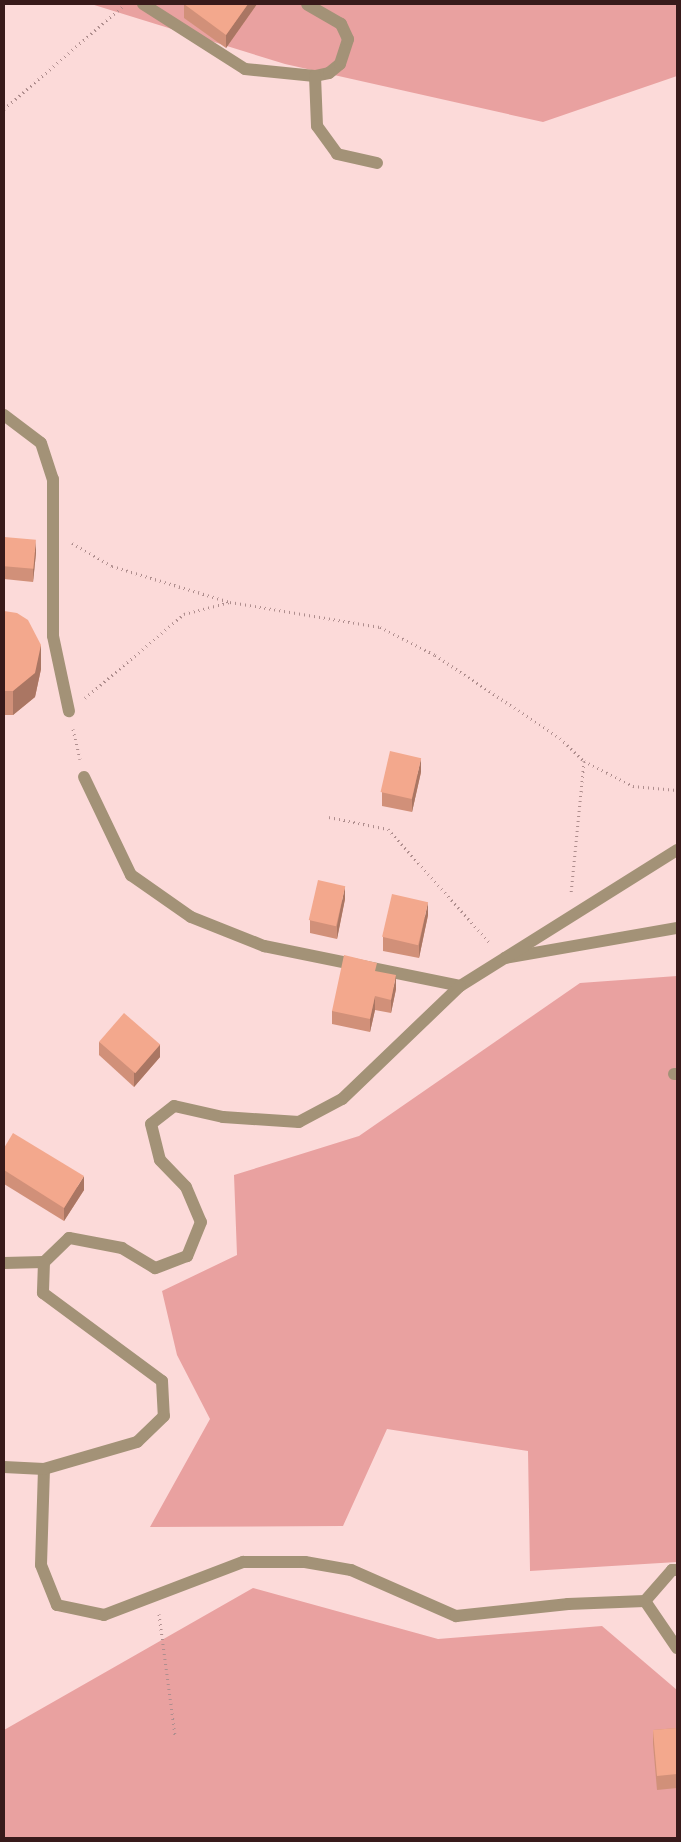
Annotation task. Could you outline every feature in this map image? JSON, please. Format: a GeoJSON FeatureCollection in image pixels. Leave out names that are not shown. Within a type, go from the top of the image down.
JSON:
{"type":"FeatureCollection","features":[{"type":"Feature","properties":{"kind":"street"},"geometry":{"type":"LineString","coordinates":[[143,4],[245,69],[315,76],[329,73],[340,64],[348,39],[341,24],[307,4]]}},
{"type":"Feature","properties":{"kind":"street"},"geometry":{"type":"LineString","coordinates":[[315,76],[317,126],[337,154],[377,163]]}},
{"type":"Feature","properties":{"kind":"street"},"geometry":{"type":"LineString","coordinates":[[4,416],[41,444],[53,479],[51,531],[53,636],[69,711]]}},
{"type":"Feature","properties":{"kind":"street"},"geometry":{"type":"LineString","coordinates":[[84,777],[131,875],[191,917],[264,946],[460,986]]}},
{"type":"Feature","properties":{"kind":"street"},"geometry":{"type":"LineString","coordinates":[[4,1263],[44,1262],[69,1238],[122,1248],[155,1268],[187,1256],[201,1222],[186,1187],[160,1160],[151,1124],[174,1106],[223,1117],[299,1122],[342,1099],[460,986],[677,850]]}},
{"type":"Feature","properties":{"kind":"street"},"geometry":{"type":"LineString","coordinates":[[504,958],[677,928]]}},
{"type":"Feature","properties":{"kind":"street"},"geometry":{"type":"LineString","coordinates":[[4,1467],[44,1469],[137,1442],[164,1416],[162,1381],[44,1293],[44,1262]]}},
{"type":"Feature","properties":{"kind":"street"},"geometry":{"type":"LineString","coordinates":[[44,1469],[41,1565],[57,1606],[104,1615],[243,1562],[305,1562],[351,1570],[456,1616],[568,1604],[645,1601],[672,1570],[677,1570]]}},
{"type":"Feature","properties":{"kind":"street"},"geometry":{"type":"LineString","coordinates":[[645,1601],[677,1648]]}},
{"type":"Feature","properties":{"kind":"path"},"geometry":{"type":"LineString","coordinates":[[4,109],[125,4]]}},
{"type":"Feature","properties":{"kind":"path"},"geometry":{"type":"LineString","coordinates":[[51,531],[112,566],[230,602],[380,627],[443,661],[560,738],[584,761],[633,786],[677,790]]}},
{"type":"Feature","properties":{"kind":"path"},"geometry":{"type":"LineString","coordinates":[[84,777],[69,711],[184,614],[230,602]]}},
{"type":"Feature","properties":{"kind":"path"},"geometry":{"type":"LineString","coordinates":[[568,918],[584,761]]}},
{"type":"Feature","properties":{"kind":"path"},"geometry":{"type":"LineString","coordinates":[[329,817],[388,829],[504,958]]}},
{"type":"Feature","properties":{"kind":"path"},"geometry":{"type":"LineString","coordinates":[[157,1596],[175,1735]]}},
{"type":"Feature","properties":{"kind":"shaded area"},"geometry":{"type":"Polygon","coordinates":[[[91,4],[677,4],[677,76],[543,122],[285,64],[91,4]]]}},
{"type":"Feature","properties":{"kind":"shaded area"},"geometry":{"type":"Polygon","coordinates":[[[677,976],[677,1562],[530,1571],[528,1451],[387,1429],[343,1526],[150,1527],[210,1419],[177,1355],[162,1291],[237,1255],[234,1175],[359,1136],[580,983],[677,976]]]}},
{"type":"Feature","properties":{"kind":"shaded area"},"geometry":{"type":"Polygon","coordinates":[[[253,1588],[438,1639],[602,1626],[677,1690],[677,1838],[4,1838],[4,1730],[253,1588]]]}},
{"type":"Feature","properties":{"kind":"building"},"geometry":{"type":"Polygon","coordinates":[[[184,4],[248,4],[226,35],[184,4]]]}},
{"type":"Feature","properties":{"kind":"building"},"geometry":{"type":"Polygon","coordinates":[[[4,537],[36,540],[33,569],[4,566],[4,537]]]}},
{"type":"Feature","properties":{"kind":"building"},"geometry":{"type":"Polygon","coordinates":[[[4,611],[17,613],[28,620],[41,645],[35,673],[13,691],[4,691],[4,611]]]}},
{"type":"Feature","properties":{"kind":"building"},"geometry":{"type":"Polygon","coordinates":[[[390,751],[421,758],[412,799],[381,792],[390,751]]]}},
{"type":"Feature","properties":{"kind":"building"},"geometry":{"type":"Polygon","coordinates":[[[318,880],[345,886],[336,926],[309,920],[318,880]]]}},
{"type":"Feature","properties":{"kind":"building"},"geometry":{"type":"Polygon","coordinates":[[[392,894],[428,902],[418,945],[382,937],[392,894]]]}},
{"type":"Feature","properties":{"kind":"building"},"geometry":{"type":"Polygon","coordinates":[[[344,955],[377,963],[375,971],[396,975],[391,1000],[375,996],[370,1019],[332,1011],[344,955]]]}},
{"type":"Feature","properties":{"kind":"building"},"geometry":{"type":"Polygon","coordinates":[[[124,1013],[160,1044],[135,1073],[99,1042],[124,1013]]]}},
{"type":"Feature","properties":{"kind":"building"},"geometry":{"type":"Polygon","coordinates":[[[13,1133],[84,1176],[64,1208],[4,1170],[4,1148],[13,1133]]]}},
{"type":"Feature","properties":{"kind":"building"},"geometry":{"type":"Polygon","coordinates":[[[677,1728],[677,1774],[657,1776],[653,1730],[677,1728]]]}}]}
